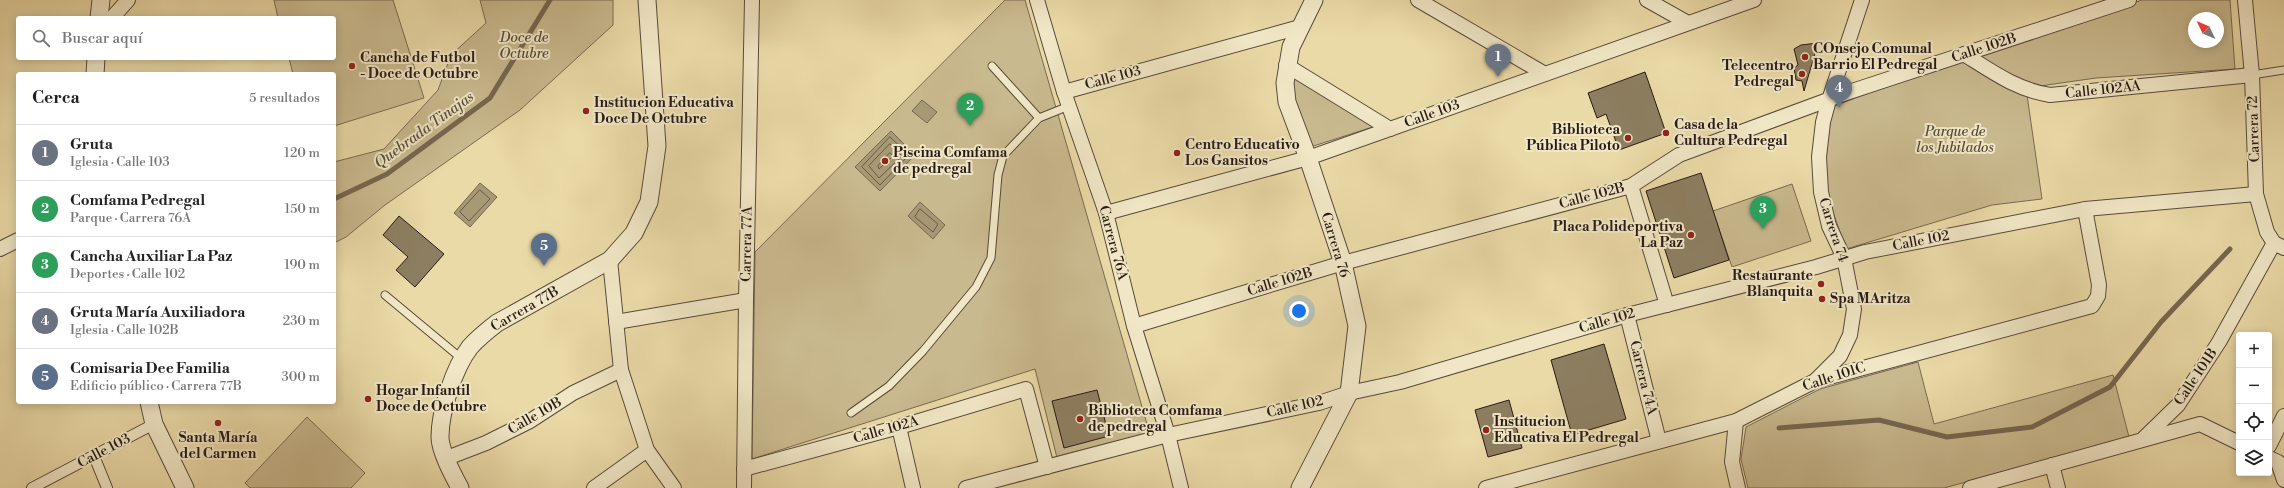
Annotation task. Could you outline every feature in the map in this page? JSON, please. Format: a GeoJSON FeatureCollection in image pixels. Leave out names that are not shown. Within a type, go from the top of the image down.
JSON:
{"type":"FeatureCollection","features":[{"type":"Feature","properties":{"kind":"street"},"geometry":{"type":"LineString","coordinates":[[99,16],[101,0]]}},
{"type":"Feature","properties":{"kind":"street"},"geometry":{"type":"LineString","coordinates":[[114,16],[128,0]]}},
{"type":"Feature","properties":{"kind":"street","name":"Carrera 77B"},"geometry":{"type":"LineString","coordinates":[[460,488],[440,438],[444,407],[462,359],[481,335],[497,323],[610,260],[634,233],[649,202],[657,146],[647,0]]}},
{"type":"Feature","properties":{"kind":"street","name":"Carrera 77A"},"geometry":{"type":"LineString","coordinates":[[744,488],[752,0]]}},
{"type":"Feature","properties":{"kind":"street","name":"Carrera 76A"},"geometry":{"type":"LineString","coordinates":[[1037,0],[1064,92],[1106,213],[1134,326],[1168,435],[1181,488]]}},
{"type":"Feature","properties":{"kind":"street","name":"Carrera 76"},"geometry":{"type":"LineString","coordinates":[[1300,488],[1349,393],[1357,326],[1342,263],[1308,158],[1287,102],[1285,83],[1286,65],[1291,47],[1314,0]]}},
{"type":"Feature","properties":{"kind":"street"},"geometry":{"type":"LineString","coordinates":[[1418,0],[1545,74]]}},
{"type":"Feature","properties":{"kind":"street"},"geometry":{"type":"LineString","coordinates":[[1648,0],[1688,23]]}},
{"type":"Feature","properties":{"kind":"street","name":"Calle 103"},"geometry":{"type":"LineString","coordinates":[[1106,213],[1308,158],[1754,0]]}},
{"type":"Feature","properties":{"kind":"street","name":"Carrera 74"},"geometry":{"type":"LineString","coordinates":[[1815,380],[1840,356],[1850,335],[1854,309],[1844,258],[1829,226],[1821,192],[1819,157],[1829,100],[1862,0]]}},
{"type":"Feature","properties":{"kind":"street","name":"Calle 102B"},"geometry":{"type":"LineString","coordinates":[[1134,326],[1342,263],[1631,186],[1679,155],[1829,100],[2129,0]]}},
{"type":"Feature","properties":{"kind":"street","name":"Carrera 72"},"geometry":{"type":"LineString","coordinates":[[2245,0],[2252,75],[2256,194],[2267,232],[2279,246]]}},
{"type":"Feature","properties":{"kind":"street","name":"Calle 103"},"geometry":{"type":"LineString","coordinates":[[1064,92],[1300,27]]}},
{"type":"Feature","properties":{"kind":"street","name":"Calle 102AA"},"geometry":{"type":"LineString","coordinates":[[1964,54],[2032,93],[2050,95],[2252,75]]}},
{"type":"Feature","properties":{"kind":"street"},"geometry":{"type":"LineString","coordinates":[[95,72],[96,60]]}},
{"type":"Feature","properties":{"kind":"street"},"geometry":{"type":"LineString","coordinates":[[1286,65],[1390,129]]}},
{"type":"Feature","properties":{"kind":"street"},"geometry":{"type":"LineString","coordinates":[[1631,186],[1667,304]]}},
{"type":"Feature","properties":{"kind":"street","name":"Calle 102"},"geometry":{"type":"LineString","coordinates":[[966,488],[1168,435],[1319,403],[1349,393],[1400,382],[1667,304],[1816,267],[1844,258],[2085,209],[2256,194]]}},
{"type":"Feature","properties":{"kind":"street","name":"Calle 101C"},"geometry":{"type":"LineString","coordinates":[[1486,488],[1736,421],[1815,380],[2092,306],[2098,296],[2099,285],[2085,209]]}},
{"type":"Feature","properties":{"kind":"street"},"geometry":{"type":"LineString","coordinates":[[0,249],[16,241]]}},
{"type":"Feature","properties":{"kind":"street","name":"Calle 101B"},"geometry":{"type":"LineString","coordinates":[[2143,440],[2178,405],[2279,246]]}},
{"type":"Feature","properties":{"kind":"street"},"geometry":{"type":"LineString","coordinates":[[610,260],[621,370],[647,450],[674,488]]}},
{"type":"Feature","properties":{"kind":"street"},"geometry":{"type":"LineString","coordinates":[[616,322],[746,300]]}},
{"type":"Feature","properties":{"kind":"street","name":"Carrera 74A"},"geometry":{"type":"LineString","coordinates":[[1628,315],[1659,441]]}},
{"type":"Feature","properties":{"kind":"street","name":"Calle 10B"},"geometry":{"type":"LineString","coordinates":[[447,458],[486,442],[530,421],[573,393],[621,370]]}},
{"type":"Feature","properties":{"kind":"street","name":"Calle 102A"},"geometry":{"type":"LineString","coordinates":[[744,469],[899,427],[1026,389],[1047,467]]}},
{"type":"Feature","properties":{"kind":"street"},"geometry":{"type":"LineString","coordinates":[[149,404],[154,424],[185,488]]}},
{"type":"Feature","properties":{"kind":"street"},"geometry":{"type":"LineString","coordinates":[[2272,440],[2284,416]]}},
{"type":"Feature","properties":{"kind":"street"},"geometry":{"type":"LineString","coordinates":[[1736,421],[1732,462],[1738,488]]}},
{"type":"Feature","properties":{"kind":"street","name":"Calle 103"},"geometry":{"type":"LineString","coordinates":[[32,488],[154,424]]}},
{"type":"Feature","properties":{"kind":"street","name":"Calle 101B"},"geometry":{"type":"LineString","coordinates":[[1970,488],[2200,424],[2236,442]]}},
{"type":"Feature","properties":{"kind":"street"},"geometry":{"type":"LineString","coordinates":[[899,427],[913,488]]}},
{"type":"Feature","properties":{"kind":"street"},"geometry":{"type":"LineString","coordinates":[[594,488],[647,450]]}},
{"type":"Feature","properties":{"kind":"street"},"geometry":{"type":"LineString","coordinates":[[94,456],[107,488]]}},
{"type":"Feature","properties":{"kind":"street"},"geometry":{"type":"LineString","coordinates":[[2272,459],[2278,462],[2284,480]]}},
{"type":"Feature","properties":{"kind":"street"},"geometry":{"type":"LineString","coordinates":[[2052,465],[2058,488]]}},
{"type":"Feature","properties":{"kind":"lane"},"geometry":{"type":"LineString","coordinates":[[992,66],[1039,118]]}},
{"type":"Feature","properties":{"kind":"lane"},"geometry":{"type":"LineString","coordinates":[[2252,75],[2284,70]]}},
{"type":"Feature","properties":{"kind":"lane"},"geometry":{"type":"LineString","coordinates":[[851,414],[889,386],[923,351],[976,287],[991,258],[998,174],[1003,156],[1039,118],[1069,106]]}},
{"type":"Feature","properties":{"kind":"lane"},"geometry":{"type":"LineString","coordinates":[[385,295],[462,359]]}},
{"type":"Feature","properties":{"kind":"green space","name":"Cancha de Futbol - Doce de Octubre"},"geometry":{"type":"Polygon","coordinates":[[[274,0],[393,0],[424,98],[336,125],[336,72],[292,72],[290,60],[336,60],[336,16],[278,16],[274,0]]]}},
{"type":"Feature","properties":{"kind":"green space","name":"Doce de Octubre"},"geometry":{"type":"Polygon","coordinates":[[[480,0],[613,0],[613,25],[520,110],[385,205],[346,237],[336,242],[336,161],[384,149],[438,90],[451,55],[486,23],[480,0]]]}},
{"type":"Feature","properties":{"kind":"green space"},"geometry":{"type":"Polygon","coordinates":[[[1005,0],[1025,0],[1151,438],[1059,466],[1035,369],[752,459],[755,252],[1005,0]]]}},
{"type":"Feature","properties":{"kind":"green space","name":"Parque de los Jubilados"},"geometry":{"type":"Polygon","coordinates":[[[2142,0],[2230,0],[2235,69],[2096,78],[2026,88],[2042,199],[1992,205],[1846,249],[1828,198],[1822,170],[1833,106],[2000,47],[2142,0]]]}},
{"type":"Feature","properties":{"kind":"green space"},"geometry":{"type":"Polygon","coordinates":[[[1291,71],[1376,126],[1304,149],[1292,121],[1291,71]]]}},
{"type":"Feature","properties":{"kind":"green space"},"geometry":{"type":"Polygon","coordinates":[[[1792,184],[1811,241],[1732,267],[1713,211],[1792,184]]]}},
{"type":"Feature","properties":{"kind":"green space"},"geometry":{"type":"Polygon","coordinates":[[[1918,362],[1934,424],[2113,375],[2129,437],[1944,488],[1748,488],[1741,459],[1746,427],[1820,389],[1918,362]]]}},
{"type":"Feature","properties":{"kind":"green space"},"geometry":{"type":"Polygon","coordinates":[[[307,417],[365,473],[351,488],[250,488],[245,483],[307,417]]]}},
{"type":"Feature","properties":{"kind":"water"},"geometry":{"type":"Polygon","coordinates":[[[922,100],[937,112],[927,123],[912,111],[922,100]]]}},
{"type":"Feature","properties":{"kind":"water","name":"Piscina Comfama de pedregal"},"geometry":{"type":"Polygon","coordinates":[[[891,131],[915,155],[880,191],[855,167],[891,131]]]}},
{"type":"Feature","properties":{"kind":"water"},"geometry":{"type":"Polygon","coordinates":[[[480,183],[497,197],[470,227],[454,213],[480,183]]]}},
{"type":"Feature","properties":{"kind":"water"},"geometry":{"type":"Polygon","coordinates":[[[920,202],[945,225],[933,239],[908,216],[920,202]]]}},
{"type":"Feature","properties":{"kind":"building","name":"COnsejo Comunal Barrio El Pedregal"},"geometry":{"type":"Polygon","coordinates":[[[1817,43],[1804,91],[1802,81],[1796,80],[1794,68],[1798,65],[1794,49],[1801,45],[1817,43]]]}},
{"type":"Feature","properties":{"kind":"building","name":"Casa de la Cultura Pedregal"},"geometry":{"type":"Polygon","coordinates":[[[1645,72],[1666,133],[1619,150],[1606,114],[1597,118],[1588,93],[1645,72]]]}},
{"type":"Feature","properties":{"kind":"building","name":"Placa Polideportiva La Paz"},"geometry":{"type":"Polygon","coordinates":[[[1701,173],[1729,260],[1674,278],[1646,191],[1701,173]]]}},
{"type":"Feature","properties":{"kind":"building"},"geometry":{"type":"Polygon","coordinates":[[[399,216],[444,254],[415,287],[396,270],[408,257],[383,235],[399,216]]]}},
{"type":"Feature","properties":{"kind":"building"},"geometry":{"type":"Polygon","coordinates":[[[1604,344],[1626,419],[1572,435],[1551,360],[1604,344]]]}},
{"type":"Feature","properties":{"kind":"building","name":"Biblioteca Comfama de pedregal"},"geometry":{"type":"Polygon","coordinates":[[[1097,390],[1109,436],[1064,448],[1052,401],[1097,390]]]}},
{"type":"Feature","properties":{"kind":"building"},"geometry":{"type":"Polygon","coordinates":[[[1509,400],[1522,448],[1488,457],[1475,410],[1509,400]]]}},
{"type":"Feature","properties":{"kind":"waterway","name":"Quebrada Tinajas"},"geometry":{"type":"LineString","coordinates":[[336,198],[387,174],[490,98],[550,0]]}},
{"type":"Feature","properties":{"kind":"waterway"},"geometry":{"type":"LineString","coordinates":[[1779,428],[1879,420],[1947,437],[2032,427],[2110,387],[2161,322],[2230,249]]}},
{"type":"Feature","properties":{"kind":"place","name":"COnsejo Comunal Barrio El Pedregal"},"geometry":{"type":"Point","coordinates":[1805,57]}},
{"type":"Feature","properties":{"kind":"place","name":"Cancha de Futbol - Doce de Octubre"},"geometry":{"type":"Point","coordinates":[352,66]}},
{"type":"Feature","properties":{"kind":"place","name":"Telecentro Pedregal"},"geometry":{"type":"Point","coordinates":[1802,74]}},
{"type":"Feature","properties":{"kind":"place","name":"Gruta"},"geometry":{"type":"Point","coordinates":[1498,77]}},
{"type":"Feature","properties":{"kind":"place","name":"Gruta María Auxiliadora"},"geometry":{"type":"Point","coordinates":[1839,108]}},
{"type":"Feature","properties":{"kind":"place","name":"Institucion Educativa Doce De Octubre"},"geometry":{"type":"Point","coordinates":[586,111]}},
{"type":"Feature","properties":{"kind":"place","name":"Comfama Pedregal"},"geometry":{"type":"Point","coordinates":[970,126]}},
{"type":"Feature","properties":{"kind":"place","name":"Casa de la Cultura Pedregal"},"geometry":{"type":"Point","coordinates":[1666,133]}},
{"type":"Feature","properties":{"kind":"place","name":"Biblioteca Pública Piloto"},"geometry":{"type":"Point","coordinates":[1628,138]}},
{"type":"Feature","properties":{"kind":"place","name":"Centro Educativo Los Gansitos"},"geometry":{"type":"Point","coordinates":[1177,153]}},
{"type":"Feature","properties":{"kind":"place","name":"Piscina Comfama de pedregal"},"geometry":{"type":"Point","coordinates":[885,161]}},
{"type":"Feature","properties":{"kind":"place","name":"Cancha Auxiliar La Paz"},"geometry":{"type":"Point","coordinates":[1763,229]}},
{"type":"Feature","properties":{"kind":"place","name":"Placa Polideportiva La Paz"},"geometry":{"type":"Point","coordinates":[1691,235]}},
{"type":"Feature","properties":{"kind":"place","name":"Comisaria Dee Familia"},"geometry":{"type":"Point","coordinates":[544,266]}},
{"type":"Feature","properties":{"kind":"place","name":"Restaurante Blanquita"},"geometry":{"type":"Point","coordinates":[1821,284]}},
{"type":"Feature","properties":{"kind":"place","name":"Spa MAritza"},"geometry":{"type":"Point","coordinates":[1822,299]}},
{"type":"Feature","properties":{"kind":"place","name":"Hogar Infantil Doce de Octubre"},"geometry":{"type":"Point","coordinates":[368,399]}},
{"type":"Feature","properties":{"kind":"place","name":"Biblioteca Comfama de pedregal"},"geometry":{"type":"Point","coordinates":[1080,419]}},
{"type":"Feature","properties":{"kind":"place","name":"Santa María del Carmen"},"geometry":{"type":"Point","coordinates":[218,423]}},
{"type":"Feature","properties":{"kind":"place","name":"Institucion Educativa El Pedregal"},"geometry":{"type":"Point","coordinates":[1486,430]}}]}
